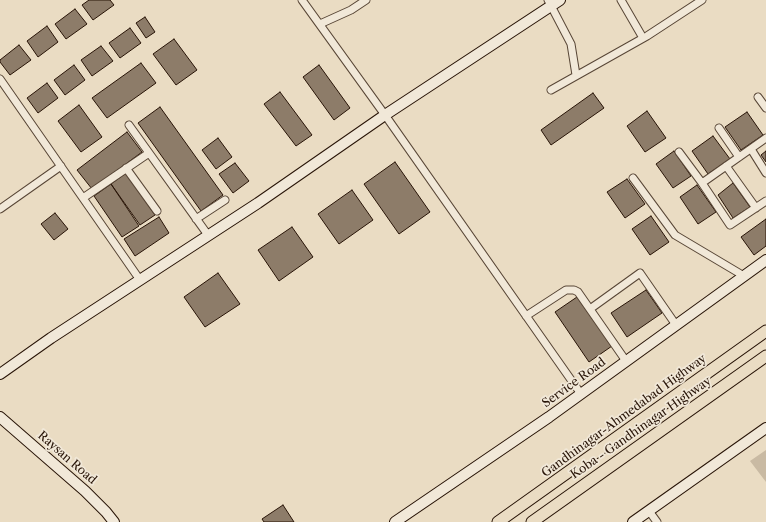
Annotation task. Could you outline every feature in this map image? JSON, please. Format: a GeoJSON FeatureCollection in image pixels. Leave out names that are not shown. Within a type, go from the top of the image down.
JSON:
{"type":"FeatureCollection","features":[{"type":"Feature","properties":{"kind":"main road","name":"Gandhinagar-Ahmedabad Highway"},"geometry":{"type":"LineString","coordinates":[[498,522],[766,331]]}},
{"type":"Feature","properties":{"kind":"main road","name":"Koba - Gandhinagar Highway"},"geometry":{"type":"LineString","coordinates":[[532,522],[766,356]]}},
{"type":"Feature","properties":{"kind":"street"},"geometry":{"type":"LineString","coordinates":[[302,0],[385,115],[581,394]]}},
{"type":"Feature","properties":{"kind":"street"},"geometry":{"type":"LineString","coordinates":[[320,24],[351,10],[366,0]]}},
{"type":"Feature","properties":{"kind":"street"},"geometry":{"type":"LineString","coordinates":[[0,374],[50,338],[258,203],[549,3],[560,0]]}},
{"type":"Feature","properties":{"kind":"street"},"geometry":{"type":"LineString","coordinates":[[621,0],[643,38]]}},
{"type":"Feature","properties":{"kind":"street"},"geometry":{"type":"LineString","coordinates":[[552,90],[643,38],[702,0]]}},
{"type":"Feature","properties":{"kind":"street"},"geometry":{"type":"LineString","coordinates":[[549,3],[571,44],[576,75]]}},
{"type":"Feature","properties":{"kind":"street"},"geometry":{"type":"LineString","coordinates":[[0,79],[140,280]]}},
{"type":"Feature","properties":{"kind":"street"},"geometry":{"type":"LineString","coordinates":[[758,97],[766,108]]}},
{"type":"Feature","properties":{"kind":"street"},"geometry":{"type":"LineString","coordinates":[[129,125],[208,235]]}},
{"type":"Feature","properties":{"kind":"street"},"geometry":{"type":"LineString","coordinates":[[719,128],[739,157]]}},
{"type":"Feature","properties":{"kind":"street"},"geometry":{"type":"LineString","coordinates":[[702,183],[766,138]]}},
{"type":"Feature","properties":{"kind":"street"},"geometry":{"type":"LineString","coordinates":[[751,149],[766,173]]}},
{"type":"Feature","properties":{"kind":"street"},"geometry":{"type":"LineString","coordinates":[[679,152],[730,225],[766,201]]}},
{"type":"Feature","properties":{"kind":"street"},"geometry":{"type":"LineString","coordinates":[[83,198],[149,153]]}},
{"type":"Feature","properties":{"kind":"street"},"geometry":{"type":"LineString","coordinates":[[0,209],[61,166]]}},
{"type":"Feature","properties":{"kind":"street"},"geometry":{"type":"LineString","coordinates":[[726,166],[756,208]]}},
{"type":"Feature","properties":{"kind":"street"},"geometry":{"type":"LineString","coordinates":[[126,168],[157,211]]}},
{"type":"Feature","properties":{"kind":"street"},"geometry":{"type":"LineString","coordinates":[[633,178],[675,235],[744,276]]}},
{"type":"Feature","properties":{"kind":"street"},"geometry":{"type":"LineString","coordinates":[[196,219],[225,200]]}},
{"type":"Feature","properties":{"kind":"street","name":"Service Road"},"geometry":{"type":"LineString","coordinates":[[396,522],[581,394],[766,260]]}},
{"type":"Feature","properties":{"kind":"street"},"geometry":{"type":"LineString","coordinates":[[590,309],[640,273],[676,325]]}},
{"type":"Feature","properties":{"kind":"street"},"geometry":{"type":"LineString","coordinates":[[526,316],[566,290],[574,290],[578,292],[626,361]]}},
{"type":"Feature","properties":{"kind":"street","name":"Raysan Road"},"geometry":{"type":"LineString","coordinates":[[0,417],[85,491],[114,522]]}},
{"type":"Feature","properties":{"kind":"street"},"geometry":{"type":"LineString","coordinates":[[633,522],[766,428]]}},
{"type":"Feature","properties":{"kind":"street"},"geometry":{"type":"LineString","coordinates":[[649,511],[657,522]]}},
{"type":"Feature","properties":{"kind":"shaded area"},"geometry":{"type":"Polygon","coordinates":[[[766,450],[766,482],[750,461],[766,450]]]}},
{"type":"Feature","properties":{"kind":"building"},"geometry":{"type":"Polygon","coordinates":[[[89,0],[110,0],[114,5],[93,20],[82,5],[89,0]]]}},
{"type":"Feature","properties":{"kind":"building"},"geometry":{"type":"Polygon","coordinates":[[[75,9],[87,24],[66,39],[55,24],[75,9]]]}},
{"type":"Feature","properties":{"kind":"building"},"geometry":{"type":"Polygon","coordinates":[[[145,17],[155,32],[146,38],[136,23],[145,17]]]}},
{"type":"Feature","properties":{"kind":"building"},"geometry":{"type":"Polygon","coordinates":[[[47,26],[58,42],[38,57],[27,41],[47,26]]]}},
{"type":"Feature","properties":{"kind":"building"},"geometry":{"type":"Polygon","coordinates":[[[130,28],[141,43],[120,58],[109,43],[130,28]]]}},
{"type":"Feature","properties":{"kind":"building"},"geometry":{"type":"Polygon","coordinates":[[[174,39],[197,70],[176,85],[153,54],[174,39]]]}},
{"type":"Feature","properties":{"kind":"building"},"geometry":{"type":"Polygon","coordinates":[[[19,45],[31,60],[10,75],[0,60],[19,45]]]}},
{"type":"Feature","properties":{"kind":"building"},"geometry":{"type":"Polygon","coordinates":[[[101,46],[113,61],[92,76],[81,60],[101,46]]]}},
{"type":"Feature","properties":{"kind":"building"},"geometry":{"type":"Polygon","coordinates":[[[141,63],[156,83],[107,118],[92,98],[141,63]]]}},
{"type":"Feature","properties":{"kind":"building"},"geometry":{"type":"Polygon","coordinates":[[[74,65],[85,80],[65,95],[54,80],[74,65]]]}},
{"type":"Feature","properties":{"kind":"building"},"geometry":{"type":"Polygon","coordinates":[[[319,65],[350,108],[334,120],[303,77],[319,65]]]}},
{"type":"Feature","properties":{"kind":"building"},"geometry":{"type":"Polygon","coordinates":[[[47,83],[58,98],[38,113],[27,98],[47,83]]]}},
{"type":"Feature","properties":{"kind":"building"},"geometry":{"type":"Polygon","coordinates":[[[280,92],[312,135],[296,146],[264,104],[280,92]]]}},
{"type":"Feature","properties":{"kind":"building"},"geometry":{"type":"Polygon","coordinates":[[[593,93],[604,108],[551,145],[541,130],[593,93]]]}},
{"type":"Feature","properties":{"kind":"building"},"geometry":{"type":"Polygon","coordinates":[[[79,105],[102,137],[81,152],[58,121],[79,105]]]}},
{"type":"Feature","properties":{"kind":"building"},"geometry":{"type":"Polygon","coordinates":[[[160,107],[223,195],[201,211],[138,123],[160,107]]]}},
{"type":"Feature","properties":{"kind":"building"},"geometry":{"type":"Polygon","coordinates":[[[647,111],[666,138],[645,152],[627,126],[647,111]]]}},
{"type":"Feature","properties":{"kind":"building"},"geometry":{"type":"Polygon","coordinates":[[[747,112],[763,135],[741,150],[725,127],[747,112]]]}},
{"type":"Feature","properties":{"kind":"building"},"geometry":{"type":"Polygon","coordinates":[[[127,132],[142,152],[92,189],[77,170],[127,132]]]}},
{"type":"Feature","properties":{"kind":"building"},"geometry":{"type":"Polygon","coordinates":[[[713,136],[730,159],[708,174],[692,151],[713,136]]]}},
{"type":"Feature","properties":{"kind":"building"},"geometry":{"type":"Polygon","coordinates":[[[218,138],[232,157],[216,169],[202,150],[218,138]]]}},
{"type":"Feature","properties":{"kind":"building"},"geometry":{"type":"Polygon","coordinates":[[[674,151],[691,176],[673,188],[656,164],[674,151]]]}},
{"type":"Feature","properties":{"kind":"building"},"geometry":{"type":"Polygon","coordinates":[[[766,151],[766,162],[761,155],[766,151]]]}},
{"type":"Feature","properties":{"kind":"building"},"geometry":{"type":"Polygon","coordinates":[[[395,162],[430,212],[399,234],[364,184],[395,162]]]}},
{"type":"Feature","properties":{"kind":"building"},"geometry":{"type":"Polygon","coordinates":[[[235,163],[249,181],[233,193],[219,174],[235,163]]]}},
{"type":"Feature","properties":{"kind":"building"},"geometry":{"type":"Polygon","coordinates":[[[126,173],[155,215],[140,225],[111,184],[126,173]]]}},
{"type":"Feature","properties":{"kind":"building"},"geometry":{"type":"Polygon","coordinates":[[[627,179],[645,204],[625,218],[607,192],[627,179]]]}},
{"type":"Feature","properties":{"kind":"building"},"geometry":{"type":"Polygon","coordinates":[[[733,183],[750,207],[733,218],[718,195],[733,183]]]}},
{"type":"Feature","properties":{"kind":"building"},"geometry":{"type":"Polygon","coordinates":[[[111,184],[139,226],[122,237],[94,196],[111,184]]]}},
{"type":"Feature","properties":{"kind":"building"},"geometry":{"type":"Polygon","coordinates":[[[697,185],[716,212],[698,224],[680,197],[697,185]]]}},
{"type":"Feature","properties":{"kind":"building"},"geometry":{"type":"Polygon","coordinates":[[[352,190],[373,220],[339,244],[318,214],[352,190]]]}},
{"type":"Feature","properties":{"kind":"building"},"geometry":{"type":"Polygon","coordinates":[[[55,213],[68,229],[54,240],[41,224],[55,213]]]}},
{"type":"Feature","properties":{"kind":"building"},"geometry":{"type":"Polygon","coordinates":[[[651,216],[669,242],[650,255],[632,229],[651,216]]]}},
{"type":"Feature","properties":{"kind":"building"},"geometry":{"type":"Polygon","coordinates":[[[159,217],[169,233],[135,256],[124,239],[159,217]]]}},
{"type":"Feature","properties":{"kind":"building"},"geometry":{"type":"Polygon","coordinates":[[[766,219],[766,246],[754,255],[741,237],[766,219]]]}},
{"type":"Feature","properties":{"kind":"building"},"geometry":{"type":"Polygon","coordinates":[[[292,227],[313,257],[279,281],[258,250],[292,227]]]}},
{"type":"Feature","properties":{"kind":"building"},"geometry":{"type":"Polygon","coordinates":[[[218,273],[240,304],[205,327],[184,297],[218,273]]]}},
{"type":"Feature","properties":{"kind":"building"},"geometry":{"type":"Polygon","coordinates":[[[646,290],[662,313],[627,337],[611,313],[646,290]]]}},
{"type":"Feature","properties":{"kind":"building"},"geometry":{"type":"Polygon","coordinates":[[[577,297],[612,346],[589,362],[555,312],[577,297]]]}},
{"type":"Feature","properties":{"kind":"building"},"geometry":{"type":"Polygon","coordinates":[[[283,505],[294,522],[264,522],[262,519],[283,505]]]}}]}
